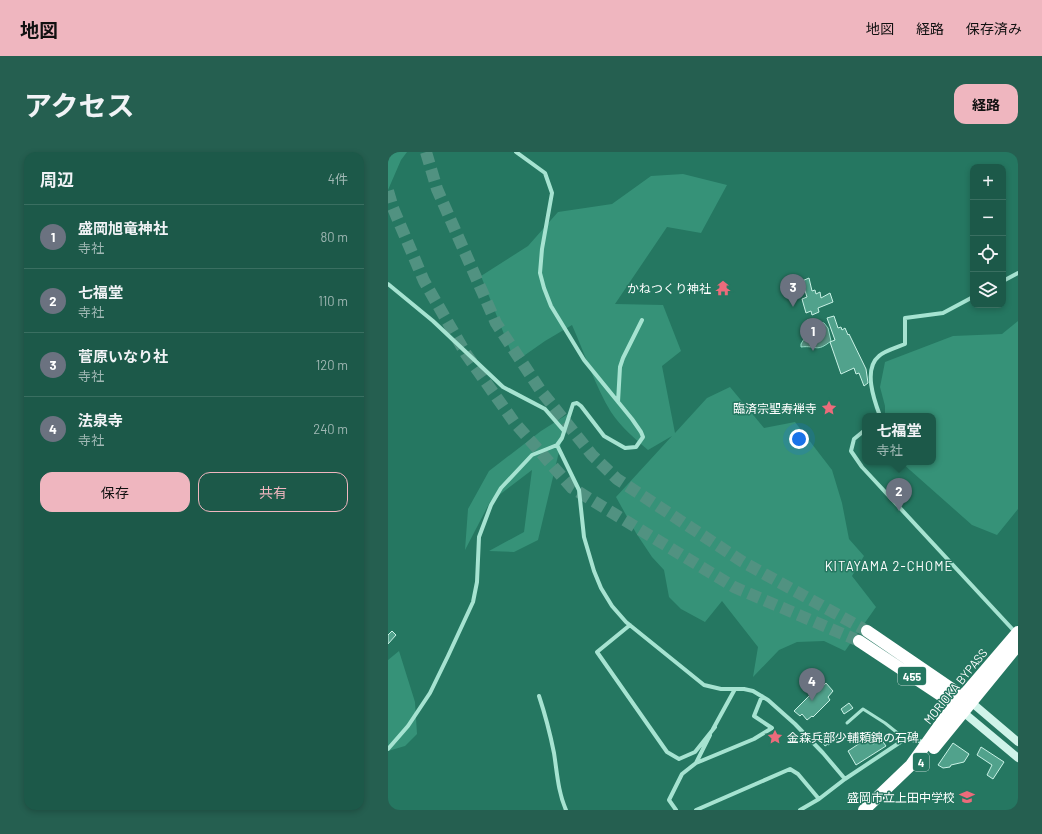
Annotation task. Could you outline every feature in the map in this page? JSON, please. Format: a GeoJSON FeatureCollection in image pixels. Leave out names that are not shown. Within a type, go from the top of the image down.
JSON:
{"type":"FeatureCollection","features":[{"type":"Feature","properties":{"kind":"highway","name":"455"},"geometry":{"type":"LineString","coordinates":[[867,631],[941,683],[963,704]]}},
{"type":"Feature","properties":{"kind":"highway","name":"MORIOKA BYPASS"},"geometry":{"type":"LineString","coordinates":[[864,810],[911,765],[1018,636]]}},
{"type":"Feature","properties":{"kind":"highway","name":"455"},"geometry":{"type":"LineString","coordinates":[[860,641],[963,704]]}},
{"type":"Feature","properties":{"kind":"highway","name":"MORIOKA BYPASS"},"geometry":{"type":"LineString","coordinates":[[877,810],[928,755],[963,704]]}},
{"type":"Feature","properties":{"kind":"street"},"geometry":{"type":"LineString","coordinates":[[388,749],[408,726],[430,693],[473,602],[477,582],[479,537],[491,505],[501,488],[532,455],[557,445],[564,431],[573,404],[581,406],[604,436],[625,448],[636,447],[643,437],[641,432],[584,360],[551,306],[540,273],[542,249],[552,193],[545,173],[516,152]]}},
{"type":"Feature","properties":{"kind":"street"},"geometry":{"type":"LineString","coordinates":[[1006,279],[1018,273]]}},
{"type":"Feature","properties":{"kind":"street"},"geometry":{"type":"LineString","coordinates":[[388,284],[433,321],[503,387],[545,409],[564,431]]}},
{"type":"Feature","properties":{"kind":"street"},"geometry":{"type":"LineString","coordinates":[[879,413],[872,395],[871,367],[879,356],[905,344],[905,318],[943,313],[970,299]]}},
{"type":"Feature","properties":{"kind":"street"},"geometry":{"type":"LineString","coordinates":[[618,402],[620,367],[642,320]]}},
{"type":"Feature","properties":{"kind":"street"},"geometry":{"type":"LineString","coordinates":[[862,432],[854,439],[851,451],[862,467],[1018,636]]}},
{"type":"Feature","properties":{"kind":"street"},"geometry":{"type":"LineString","coordinates":[[557,445],[579,490],[584,537],[594,571],[601,588],[612,606],[630,625],[704,685],[721,689],[744,689],[753,691],[768,700],[795,724],[823,753],[845,779]]}},
{"type":"Feature","properties":{"kind":"street"},"geometry":{"type":"LineString","coordinates":[[630,625],[597,652],[667,752],[679,759],[695,752],[715,727]]}},
{"type":"Feature","properties":{"kind":"street"},"geometry":{"type":"LineString","coordinates":[[696,763],[735,689]]}},
{"type":"Feature","properties":{"kind":"street"},"geometry":{"type":"LineString","coordinates":[[539,696],[547,721],[554,752],[560,797],[566,810]]}},
{"type":"Feature","properties":{"kind":"street"},"geometry":{"type":"LineString","coordinates":[[676,810],[669,800],[682,774],[696,763],[754,739],[772,728],[754,716],[762,696]]}},
{"type":"Feature","properties":{"kind":"street"},"geometry":{"type":"LineString","coordinates":[[963,704],[1018,742]]}},
{"type":"Feature","properties":{"kind":"street"},"geometry":{"type":"LineString","coordinates":[[963,704],[1018,758]]}},
{"type":"Feature","properties":{"kind":"street"},"geometry":{"type":"LineString","coordinates":[[800,810],[819,799],[845,779],[905,739],[928,743]]}},
{"type":"Feature","properties":{"kind":"street"},"geometry":{"type":"LineString","coordinates":[[696,810],[790,769],[798,774],[819,799]]}},
{"type":"Feature","properties":{"kind":"lane"},"geometry":{"type":"LineString","coordinates":[[847,723],[862,708],[885,723],[905,739]]}},
{"type":"Feature","properties":{"kind":"green space"},"geometry":{"type":"Polygon","coordinates":[[[388,152],[407,152],[401,160],[388,190],[388,152]]]}},
{"type":"Feature","properties":{"kind":"green space"},"geometry":{"type":"Polygon","coordinates":[[[683,174],[727,185],[701,233],[667,227],[615,304],[663,305],[681,351],[662,366],[675,433],[707,398],[730,387],[764,428],[795,422],[832,470],[842,503],[849,539],[864,556],[852,576],[876,607],[845,651],[824,641],[797,642],[779,650],[753,677],[758,647],[722,601],[705,622],[681,609],[669,597],[664,570],[652,557],[636,533],[616,497],[672,436],[648,450],[619,423],[600,392],[572,325],[545,341],[515,362],[481,276],[528,246],[558,212],[612,204],[651,176],[683,174]]]}},
{"type":"Feature","properties":{"kind":"green space"},"geometry":{"type":"Polygon","coordinates":[[[1018,321],[1018,509],[997,535],[972,525],[904,465],[936,465],[936,413],[885,413],[885,406],[880,387],[885,362],[953,336],[1002,334],[1018,321]]]}},
{"type":"Feature","properties":{"kind":"green space"},"geometry":{"type":"Polygon","coordinates":[[[568,414],[538,540],[514,552],[489,551],[524,532],[532,470],[490,502],[465,550],[468,509],[489,471],[541,431],[568,414]]]}},
{"type":"Feature","properties":{"kind":"green space"},"geometry":{"type":"Polygon","coordinates":[[[399,651],[415,702],[417,734],[405,746],[388,751],[388,660],[399,651]]]}},
{"type":"Feature","properties":{"kind":"water"},"geometry":{"type":"Polygon","coordinates":[[[807,320],[824,323],[828,328],[831,341],[819,348],[801,347],[801,344],[807,334],[805,323],[807,320]]]}},
{"type":"Feature","properties":{"kind":"building"},"geometry":{"type":"Polygon","coordinates":[[[809,278],[812,291],[815,290],[816,294],[820,292],[821,298],[830,293],[833,302],[818,308],[819,312],[812,315],[811,311],[806,313],[802,299],[807,297],[802,281],[809,278]]]}},
{"type":"Feature","properties":{"kind":"building"},"geometry":{"type":"Polygon","coordinates":[[[834,316],[838,328],[841,327],[842,330],[845,328],[848,335],[849,334],[866,369],[868,383],[864,386],[859,373],[856,374],[854,368],[841,374],[830,342],[835,340],[827,318],[834,316]]]}},
{"type":"Feature","properties":{"kind":"building"},"geometry":{"type":"Polygon","coordinates":[[[392,631],[396,635],[388,644],[388,635],[392,631]]]}},
{"type":"Feature","properties":{"kind":"building"},"geometry":{"type":"Polygon","coordinates":[[[826,683],[833,691],[828,697],[830,700],[813,717],[812,716],[807,720],[802,714],[800,716],[794,711],[812,693],[814,695],[826,683]]]}},
{"type":"Feature","properties":{"kind":"building"},"geometry":{"type":"Polygon","coordinates":[[[849,703],[853,708],[844,714],[841,709],[849,703]]]}},
{"type":"Feature","properties":{"kind":"building"},"geometry":{"type":"Polygon","coordinates":[[[833,733],[837,739],[825,746],[821,740],[833,733]]]}},
{"type":"Feature","properties":{"kind":"building"},"geometry":{"type":"Polygon","coordinates":[[[869,737],[873,744],[881,739],[886,746],[856,765],[848,751],[869,737]]]}},
{"type":"Feature","properties":{"kind":"building"},"geometry":{"type":"Polygon","coordinates":[[[953,743],[969,754],[964,762],[943,768],[938,765],[953,743]]]}},
{"type":"Feature","properties":{"kind":"building"},"geometry":{"type":"Polygon","coordinates":[[[981,747],[1004,762],[993,779],[987,775],[992,765],[977,755],[981,747]]]}},
{"type":"Feature","properties":{"kind":"tunnel"},"geometry":{"type":"LineString","coordinates":[[426,152],[437,189],[496,323],[541,391],[592,455],[617,479],[743,562],[867,631]]}},
{"type":"Feature","properties":{"kind":"tunnel"},"geometry":{"type":"LineString","coordinates":[[388,191],[393,208],[424,281],[466,354],[514,422],[572,488],[734,587],[859,641]]}},
{"type":"Feature","properties":{"kind":"place","name":"かねつくり神社"},"geometry":{"type":"Point","coordinates":[723,288]}},
{"type":"Feature","properties":{"kind":"place","name":"菅原いなり社"},"geometry":{"type":"Point","coordinates":[793,307]}},
{"type":"Feature","properties":{"kind":"place","name":"盛岡旭竜神社"},"geometry":{"type":"Point","coordinates":[813,351]}},
{"type":"Feature","properties":{"kind":"place","name":"臨済宗聖寿禅寺"},"geometry":{"type":"Point","coordinates":[829,408]}},
{"type":"Feature","properties":{"kind":"place","name":"七福堂"},"geometry":{"type":"Point","coordinates":[899,511]}},
{"type":"Feature","properties":{"kind":"place","name":"法泉寺"},"geometry":{"type":"Point","coordinates":[812,701]}},
{"type":"Feature","properties":{"kind":"place","name":"金森兵部少輔頼錦の石碑"},"geometry":{"type":"Point","coordinates":[775,737]}},
{"type":"Feature","properties":{"kind":"place","name":"盛岡市立上田中学校"},"geometry":{"type":"Point","coordinates":[967,797]}},
{"type":"Feature","properties":{"kind":"district","name":"KITAYAMA 2-CHOME"},"geometry":{"type":"Point","coordinates":[889,566]}}]}
